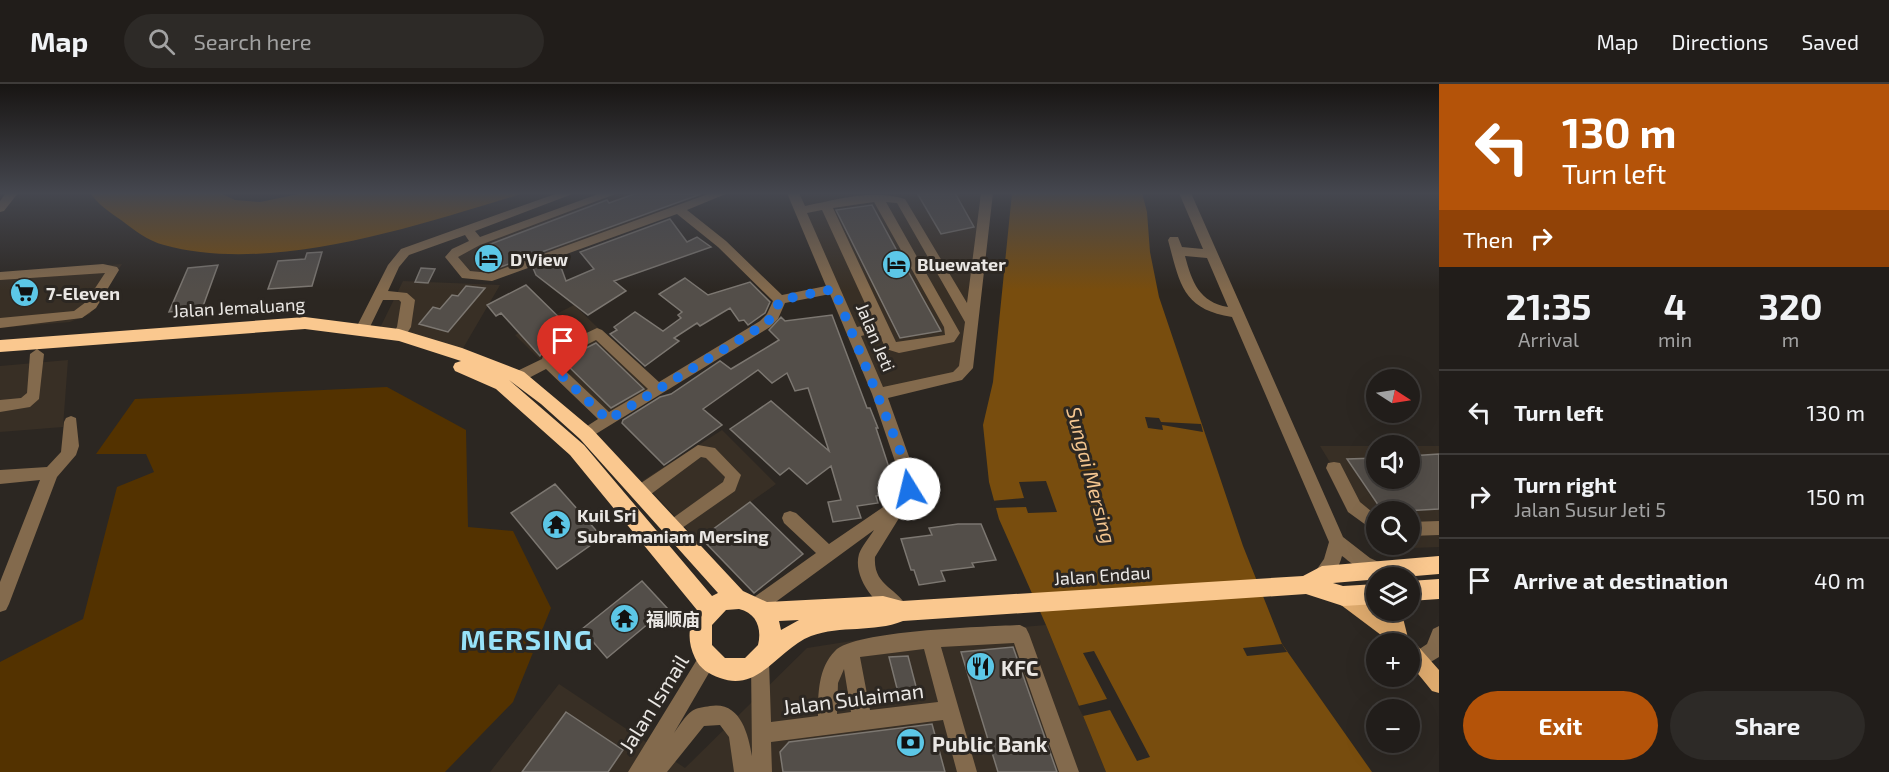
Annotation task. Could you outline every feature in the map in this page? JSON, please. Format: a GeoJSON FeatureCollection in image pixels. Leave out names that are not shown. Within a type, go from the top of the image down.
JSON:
{"type":"FeatureCollection","features":[{"type":"Feature","properties":{"kind":"highway","name":"Jalan Jemaluang"},"geometry":{"type":"LineString","coordinates":[[0,346],[287,323],[323,324],[399,335],[456,352],[518,377],[586,434],[672,528],[753,606]]}},
{"type":"Feature","properties":{"kind":"highway","name":"Jalan Jemaluang"},"geometry":{"type":"LineString","coordinates":[[0,357],[253,334],[299,333],[384,343],[409,349],[474,372],[502,384],[518,396],[577,450],[710,610]]}},
{"type":"Feature","properties":{"kind":"highway","name":"Jalan Endau"},"geometry":{"type":"LineString","coordinates":[[1415,567],[1439,565]]}},
{"type":"Feature","properties":{"kind":"highway","name":"Jalan Endau"},"geometry":{"type":"LineString","coordinates":[[753,606],[883,606],[902,611],[1314,580],[1366,572]]}},
{"type":"Feature","properties":{"kind":"highway","name":"Jalan Endau"},"geometry":{"type":"LineString","coordinates":[[1314,580],[1343,596],[1366,595]]}},
{"type":"Feature","properties":{"kind":"highway"},"geometry":{"type":"LineString","coordinates":[[1420,590],[1439,589]]}},
{"type":"Feature","properties":{"kind":"highway"},"geometry":{"type":"LineString","coordinates":[[718,604],[753,606],[770,624],[772,638],[764,656],[738,670],[727,669],[708,659],[700,645],[699,630],[710,610],[718,604]]}},
{"type":"Feature","properties":{"kind":"highway","name":"Jalan Endau"},"geometry":{"type":"LineString","coordinates":[[764,656],[796,632],[814,625],[886,619],[902,611]]}},
{"type":"Feature","properties":{"kind":"main road"},"geometry":{"type":"LineString","coordinates":[[1343,596],[1390,633]]}},
{"type":"Feature","properties":{"kind":"main road"},"geometry":{"type":"LineString","coordinates":[[1420,661],[1439,684]]}},
{"type":"Feature","properties":{"kind":"street"},"geometry":{"type":"LineString","coordinates":[[362,330],[394,265],[405,252],[478,225]]}},
{"type":"Feature","properties":{"kind":"street"},"geometry":{"type":"LineString","coordinates":[[522,225],[477,241],[472,246],[455,252],[451,257],[466,275],[492,277],[635,225]]}},
{"type":"Feature","properties":{"kind":"street"},"geometry":{"type":"LineString","coordinates":[[699,225],[722,244],[770,293],[780,300],[834,289]]}},
{"type":"Feature","properties":{"kind":"street","name":"Jalan Jeti"},"geometry":{"type":"LineString","coordinates":[[806,225],[879,394],[906,465],[909,489],[904,499]]}},
{"type":"Feature","properties":{"kind":"street"},"geometry":{"type":"LineString","coordinates":[[835,225],[891,345],[899,348],[949,339],[953,333],[893,225]]}},
{"type":"Feature","properties":{"kind":"street"},"geometry":{"type":"LineString","coordinates":[[916,225],[973,324]]}},
{"type":"Feature","properties":{"kind":"street"},"geometry":{"type":"LineString","coordinates":[[879,394],[957,376],[966,368],[984,225]]}},
{"type":"Feature","properties":{"kind":"street"},"geometry":{"type":"LineString","coordinates":[[1199,225],[1337,542],[1373,567]]}},
{"type":"Feature","properties":{"kind":"street"},"geometry":{"type":"LineString","coordinates":[[467,229],[477,241]]}},
{"type":"Feature","properties":{"kind":"street"},"geometry":{"type":"LineString","coordinates":[[1212,254],[1176,245],[1196,301],[1212,309],[1236,313]]}},
{"type":"Feature","properties":{"kind":"street"},"geometry":{"type":"LineString","coordinates":[[0,276],[103,268],[113,270],[86,310],[64,318],[0,323]]}},
{"type":"Feature","properties":{"kind":"street"},"geometry":{"type":"LineString","coordinates":[[379,295],[402,296],[408,300],[404,327],[399,335]]}},
{"type":"Feature","properties":{"kind":"street"},"geometry":{"type":"LineString","coordinates":[[586,434],[765,324],[773,316],[780,300]]}},
{"type":"Feature","properties":{"kind":"street"},"geometry":{"type":"LineString","coordinates":[[51,341],[64,318]]}},
{"type":"Feature","properties":{"kind":"street"},"geometry":{"type":"LineString","coordinates":[[852,333],[881,326]]}},
{"type":"Feature","properties":{"kind":"street"},"geometry":{"type":"LineString","coordinates":[[518,377],[548,362],[549,357],[597,333],[658,390]]}},
{"type":"Feature","properties":{"kind":"street"},"geometry":{"type":"LineString","coordinates":[[0,406],[25,403],[34,395],[37,354]]}},
{"type":"Feature","properties":{"kind":"street"},"geometry":{"type":"LineString","coordinates":[[548,362],[608,420]]}},
{"type":"Feature","properties":{"kind":"street"},"geometry":{"type":"LineString","coordinates":[[0,604],[51,473],[68,455],[72,446],[70,422]]}},
{"type":"Feature","properties":{"kind":"street"},"geometry":{"type":"LineString","coordinates":[[641,492],[698,451],[710,452],[733,475],[729,486],[672,528]]}},
{"type":"Feature","properties":{"kind":"street"},"geometry":{"type":"LineString","coordinates":[[1334,468],[1354,507],[1366,517]]}},
{"type":"Feature","properties":{"kind":"street"},"geometry":{"type":"LineString","coordinates":[[0,477],[51,473]]}},
{"type":"Feature","properties":{"kind":"street"},"geometry":{"type":"LineString","coordinates":[[753,606],[904,499]]}},
{"type":"Feature","properties":{"kind":"street"},"geometry":{"type":"LineString","coordinates":[[902,611],[878,590],[870,579],[866,563],[867,555],[904,499]]}},
{"type":"Feature","properties":{"kind":"street"},"geometry":{"type":"LineString","coordinates":[[790,518],[828,554]]}},
{"type":"Feature","properties":{"kind":"street"},"geometry":{"type":"LineString","coordinates":[[1420,529],[1439,528]]}},
{"type":"Feature","properties":{"kind":"street"},"geometry":{"type":"LineString","coordinates":[[1314,580],[1332,562],[1337,542]]}},
{"type":"Feature","properties":{"kind":"street"},"geometry":{"type":"LineString","coordinates":[[828,725],[827,683],[837,661],[850,650],[930,639],[1020,634],[1069,772]]}},
{"type":"Feature","properties":{"kind":"street"},"geometry":{"type":"LineString","coordinates":[[1420,649],[1434,650],[1439,635]]}},
{"type":"Feature","properties":{"kind":"street","name":"Jalan Sulaiman"},"geometry":{"type":"LineString","coordinates":[[930,639],[968,772]]}},
{"type":"Feature","properties":{"kind":"street"},"geometry":{"type":"LineString","coordinates":[[850,650],[862,721]]}},
{"type":"Feature","properties":{"kind":"street"},"geometry":{"type":"LineString","coordinates":[[762,772],[764,656]]}},
{"type":"Feature","properties":{"kind":"street","name":"Jalan Ismail"},"geometry":{"type":"LineString","coordinates":[[638,772],[708,659]]}},
{"type":"Feature","properties":{"kind":"street","name":"Jalan Sulaiman"},"geometry":{"type":"LineString","coordinates":[[762,732],[950,710]]}},
{"type":"Feature","properties":{"kind":"street"},"geometry":{"type":"LineString","coordinates":[[654,772],[680,736],[698,718],[720,713],[729,717],[737,730],[744,772]]}},
{"type":"Feature","properties":{"kind":"shaded area"},"geometry":{"type":"Polygon","coordinates":[[[523,225],[641,225],[491,279],[462,276],[449,254],[523,225]]]}},
{"type":"Feature","properties":{"kind":"shaded area"},"geometry":{"type":"Polygon","coordinates":[[[811,225],[981,225],[967,356],[954,374],[883,390],[811,225]]]}},
{"type":"Feature","properties":{"kind":"shaded area"},"geometry":{"type":"Polygon","coordinates":[[[122,264],[90,314],[70,322],[0,328],[0,273],[122,264]]]}},
{"type":"Feature","properties":{"kind":"shaded area"},"geometry":{"type":"Polygon","coordinates":[[[403,281],[500,285],[462,350],[379,330],[403,281]]]}},
{"type":"Feature","properties":{"kind":"shaded area"},"geometry":{"type":"Polygon","coordinates":[[[574,305],[658,385],[601,420],[515,335],[574,305]]]}},
{"type":"Feature","properties":{"kind":"shaded area"},"geometry":{"type":"Polygon","coordinates":[[[68,360],[63,427],[0,432],[0,366],[68,360]]]}},
{"type":"Feature","properties":{"kind":"shaded area"},"geometry":{"type":"Polygon","coordinates":[[[387,387],[466,430],[468,527],[513,531],[551,608],[513,702],[445,772],[0,772],[0,662],[83,619],[117,487],[154,472],[146,454],[96,454],[135,399],[387,387]]]}},
{"type":"Feature","properties":{"kind":"shaded area"},"geometry":{"type":"Polygon","coordinates":[[[722,430],[776,484],[697,540],[642,481],[722,430]]]}},
{"type":"Feature","properties":{"kind":"shaded area"},"geometry":{"type":"Polygon","coordinates":[[[1320,446],[1366,446],[1366,489],[1420,489],[1420,446],[1439,446],[1439,547],[1420,548],[1420,501],[1366,501],[1366,521],[1320,446]]]}},
{"type":"Feature","properties":{"kind":"shaded area"},"geometry":{"type":"Polygon","coordinates":[[[1046,625],[1106,772],[490,772],[559,684],[685,768],[807,648],[858,640],[1046,625]]]}},
{"type":"Feature","properties":{"kind":"water"},"geometry":{"type":"Polygon","coordinates":[[[127,225],[415,225],[345,242],[298,250],[251,254],[206,253],[164,245],[141,235],[127,225]]]}},
{"type":"Feature","properties":{"kind":"water","name":"Sungai Mersing"},"geometry":{"type":"Polygon","coordinates":[[[1009,225],[1148,225],[1150,252],[1159,297],[1243,546],[1282,644],[1372,772],[1106,772],[1046,625],[999,519],[989,482],[983,425],[993,382],[1009,225]]]}},
{"type":"Feature","properties":{"kind":"pier"},"geometry":{"type":"Polygon","coordinates":[[[1145,417],[1159,418],[1161,422],[1201,424],[1203,432],[1162,425],[1163,430],[1148,428],[1145,417]]]}},
{"type":"Feature","properties":{"kind":"pier"},"geometry":{"type":"Polygon","coordinates":[[[1046,481],[1057,512],[1028,513],[1026,507],[993,508],[991,501],[1024,498],[1019,482],[1046,481]]]}},
{"type":"Feature","properties":{"kind":"pier"},"geometry":{"type":"Polygon","coordinates":[[[1282,644],[1287,652],[1247,656],[1243,648],[1282,644]]]}},
{"type":"Feature","properties":{"kind":"pier"},"geometry":{"type":"Polygon","coordinates":[[[1094,651],[1150,757],[1137,761],[1110,710],[1083,716],[1078,706],[1107,699],[1083,653],[1094,651]]]}},
{"type":"Feature","properties":{"kind":"building"},"geometry":{"type":"Polygon","coordinates":[[[541,225],[616,225],[495,269],[480,248],[541,225]]]}},
{"type":"Feature","properties":{"kind":"building"},"geometry":{"type":"Polygon","coordinates":[[[653,225],[675,225],[687,242],[697,237],[711,247],[614,281],[626,291],[588,315],[536,275],[533,268],[558,259],[566,281],[594,269],[580,252],[653,225]]]}},
{"type":"Feature","properties":{"kind":"building"},"geometry":{"type":"Polygon","coordinates":[[[844,225],[883,225],[941,331],[900,338],[844,225]]]}},
{"type":"Feature","properties":{"kind":"building"},"geometry":{"type":"Polygon","coordinates":[[[936,225],[973,225],[974,227],[941,234],[936,225]]]}},
{"type":"Feature","properties":{"kind":"building"},"geometry":{"type":"Polygon","coordinates":[[[322,252],[312,286],[268,289],[278,261],[305,259],[307,253],[322,252]]]}},
{"type":"Feature","properties":{"kind":"building"},"geometry":{"type":"Polygon","coordinates":[[[218,265],[202,309],[169,312],[188,268],[218,265]]]}},
{"type":"Feature","properties":{"kind":"building"},"geometry":{"type":"Polygon","coordinates":[[[421,268],[435,269],[428,283],[415,282],[421,268]]]}},
{"type":"Feature","properties":{"kind":"building"},"geometry":{"type":"Polygon","coordinates":[[[685,278],[708,295],[750,282],[770,302],[765,313],[748,325],[744,320],[739,321],[730,308],[700,326],[697,323],[674,338],[679,341],[645,366],[610,334],[617,330],[614,327],[635,312],[663,331],[681,318],[678,315],[682,312],[659,294],[685,278]]]}},
{"type":"Feature","properties":{"kind":"building"},"geometry":{"type":"Polygon","coordinates":[[[526,285],[577,335],[543,351],[540,356],[501,313],[496,316],[487,305],[526,285]]]}},
{"type":"Feature","properties":{"kind":"building"},"geometry":{"type":"Polygon","coordinates":[[[466,286],[485,288],[448,332],[419,324],[433,307],[440,309],[452,295],[458,296],[466,286]]]}},
{"type":"Feature","properties":{"kind":"building"},"geometry":{"type":"Polygon","coordinates":[[[832,315],[867,408],[870,408],[878,428],[876,428],[897,492],[876,496],[878,503],[857,506],[861,518],[833,522],[828,502],[841,500],[831,466],[807,484],[789,468],[780,475],[730,429],[771,401],[829,451],[808,388],[795,391],[787,373],[772,383],[758,370],[703,409],[722,425],[664,465],[622,423],[623,420],[660,397],[671,394],[720,361],[731,369],[779,340],[769,330],[781,317],[785,321],[832,315]]]}},
{"type":"Feature","properties":{"kind":"building"},"geometry":{"type":"Polygon","coordinates":[[[596,343],[644,389],[611,408],[562,360],[596,343]]]}},
{"type":"Feature","properties":{"kind":"building"},"geometry":{"type":"Polygon","coordinates":[[[1439,454],[1439,509],[1420,510],[1420,501],[1376,501],[1367,489],[1420,489],[1420,455],[1439,454]]]}},
{"type":"Feature","properties":{"kind":"building"},"geometry":{"type":"Polygon","coordinates":[[[1366,458],[1366,487],[1347,459],[1366,458]]]}},
{"type":"Feature","properties":{"kind":"building","name":"Kuil Sri Subramaniam Mersing"},"geometry":{"type":"Polygon","coordinates":[[[555,484],[602,537],[557,569],[511,513],[555,484]]]}},
{"type":"Feature","properties":{"kind":"building"},"geometry":{"type":"Polygon","coordinates":[[[750,502],[803,554],[754,593],[701,538],[750,502]]]}},
{"type":"Feature","properties":{"kind":"building"},"geometry":{"type":"Polygon","coordinates":[[[981,524],[996,560],[972,563],[974,567],[941,571],[945,581],[919,585],[914,570],[911,570],[901,539],[932,535],[929,528],[981,524]]]}},
{"type":"Feature","properties":{"kind":"building","name":"福顺庙"},"geometry":{"type":"Polygon","coordinates":[[[642,581],[667,608],[607,658],[582,629],[642,581]]]}},
{"type":"Feature","properties":{"kind":"building"},"geometry":{"type":"Polygon","coordinates":[[[1013,647],[1057,772],[998,772],[961,652],[1013,647]]]}},
{"type":"Feature","properties":{"kind":"building"},"geometry":{"type":"Polygon","coordinates":[[[908,656],[919,698],[900,700],[889,657],[908,656]]]}},
{"type":"Feature","properties":{"kind":"building"},"geometry":{"type":"Polygon","coordinates":[[[566,712],[623,750],[608,772],[522,772],[566,712]]]}},
{"type":"Feature","properties":{"kind":"building"},"geometry":{"type":"Polygon","coordinates":[[[932,724],[945,772],[783,772],[780,752],[789,742],[932,724]]]}},
{"type":"Feature","properties":{"kind":"place","name":"D'View"},"geometry":{"type":"Point","coordinates":[489,259]}},
{"type":"Feature","properties":{"kind":"place","name":"Bluewater"},"geometry":{"type":"Point","coordinates":[896,264]}},
{"type":"Feature","properties":{"kind":"place","name":"7-Eleven"},"geometry":{"type":"Point","coordinates":[25,293]}},
{"type":"Feature","properties":{"kind":"place","name":"Kuil Sri Subramaniam Mersing"},"geometry":{"type":"Point","coordinates":[556,525]}},
{"type":"Feature","properties":{"kind":"place","name":"福顺庙"},"geometry":{"type":"Point","coordinates":[625,619]}},
{"type":"Feature","properties":{"kind":"place","name":"KFC"},"geometry":{"type":"Point","coordinates":[980,667]}},
{"type":"Feature","properties":{"kind":"place","name":"Public Bank"},"geometry":{"type":"Point","coordinates":[911,743]}},
{"type":"Feature","properties":{"kind":"district","name":"MERSING"},"geometry":{"type":"Point","coordinates":[527,639]}},
{"type":"Feature","properties":{"kind":"route"},"geometry":{"type":"LineString","coordinates":[[563,377],[608,420],[765,324],[773,316],[780,300],[834,289],[879,394],[906,465],[909,489]]}}]}
